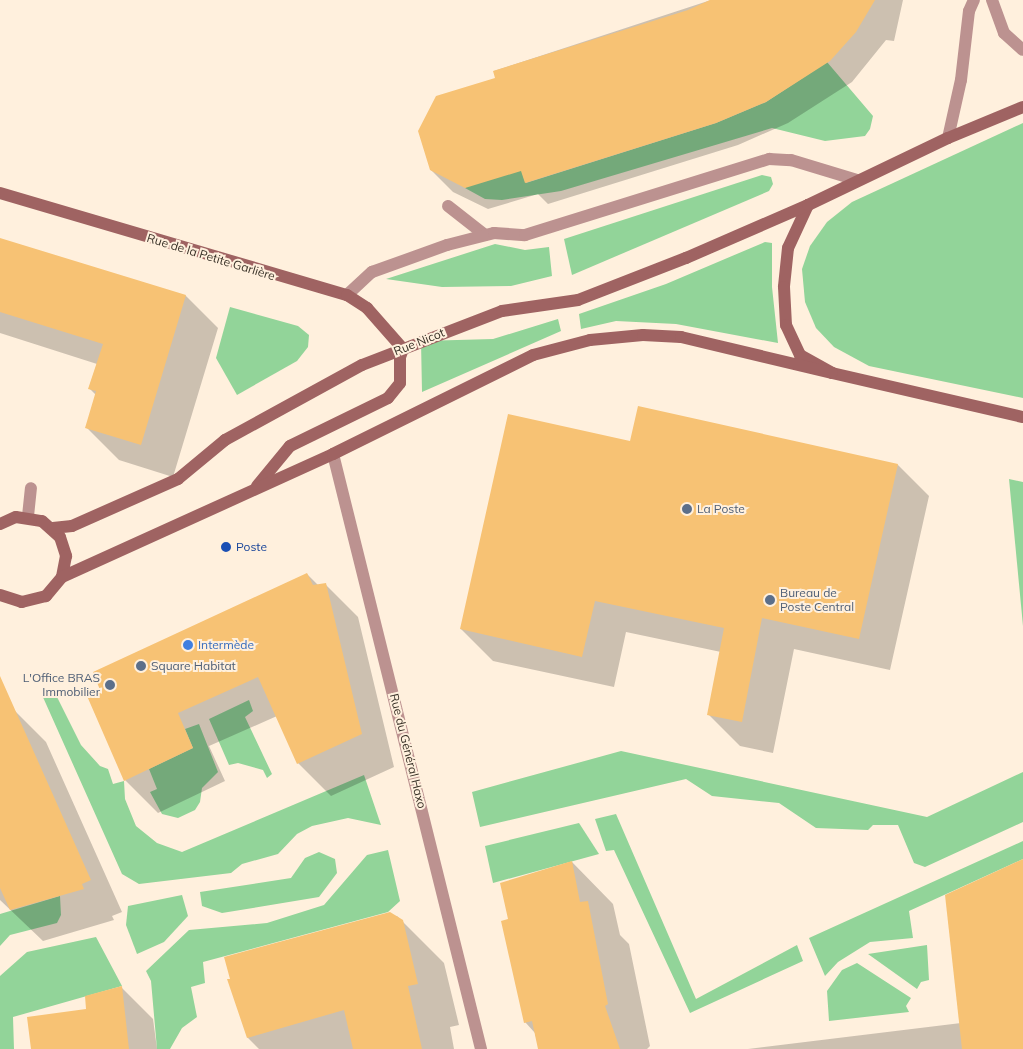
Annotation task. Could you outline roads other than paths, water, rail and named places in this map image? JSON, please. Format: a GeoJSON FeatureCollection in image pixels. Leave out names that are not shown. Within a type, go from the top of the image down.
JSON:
{"type":"FeatureCollection","features":[{"type":"Feature","properties":{"kind":"main road","name":"Rue Nicot"},"geometry":{"type":"LineString","coordinates":[[53,528],[72,526],[178,479],[225,440],[324,383],[404,349],[502,311],[578,300],[808,205],[948,138],[1023,107]]}},
{"type":"Feature","properties":{"kind":"main road","name":"Rue de la Petite Garlière"},"geometry":{"type":"LineString","coordinates":[[0,193],[347,295],[367,308],[404,349]]}},
{"type":"Feature","properties":{"kind":"main road"},"geometry":{"type":"LineString","coordinates":[[808,205],[788,248],[784,288],[786,325],[800,355],[832,373]]}},
{"type":"Feature","properties":{"kind":"main road"},"geometry":{"type":"LineString","coordinates":[[62,577],[333,454],[533,355],[590,340],[643,335],[680,337],[1023,417]]}},
{"type":"Feature","properties":{"kind":"main road"},"geometry":{"type":"LineString","coordinates":[[256,488],[290,446],[388,398],[400,383],[400,357],[404,349]]}},
{"type":"Feature","properties":{"kind":"main road"},"geometry":{"type":"LineString","coordinates":[[0,524],[16,517],[28,516],[53,528],[64,546],[66,567],[55,587],[40,598],[22,602],[3,600]]}},
{"type":"Feature","properties":{"kind":"street"},"geometry":{"type":"LineString","coordinates":[[948,138],[961,80],[974,0]]}},
{"type":"Feature","properties":{"kind":"street"},"geometry":{"type":"LineString","coordinates":[[992,0],[1004,33],[1023,50]]}},
{"type":"Feature","properties":{"kind":"street"},"geometry":{"type":"LineString","coordinates":[[347,295],[361,280],[392,264],[494,233],[525,235],[769,159],[791,160],[858,180]]}},
{"type":"Feature","properties":{"kind":"street"},"geometry":{"type":"LineString","coordinates":[[448,206],[485,235]]}},
{"type":"Feature","properties":{"kind":"street","name":"Rue du Général Haxo"},"geometry":{"type":"LineString","coordinates":[[333,454],[481,1049]]}},
{"type":"Feature","properties":{"kind":"street"},"geometry":{"type":"LineString","coordinates":[[28,516],[31,488]]}},
{"type":"Feature","properties":{"kind":"place","name":"La Poste"},"geometry":{"type":"Point","coordinates":[687,509]}},
{"type":"Feature","properties":{"kind":"place","name":"Poste"},"geometry":{"type":"Point","coordinates":[226,547]}},
{"type":"Feature","properties":{"kind":"place","name":"Bureau de Poste Central"},"geometry":{"type":"Point","coordinates":[770,600]}},
{"type":"Feature","properties":{"kind":"place","name":"Intermède"},"geometry":{"type":"Point","coordinates":[188,645]}},
{"type":"Feature","properties":{"kind":"place","name":"Square Habitat"},"geometry":{"type":"Point","coordinates":[141,666]}},
{"type":"Feature","properties":{"kind":"place","name":"L'Office BRAS Immobilier"},"geometry":{"type":"Point","coordinates":[110,685]}}]}
